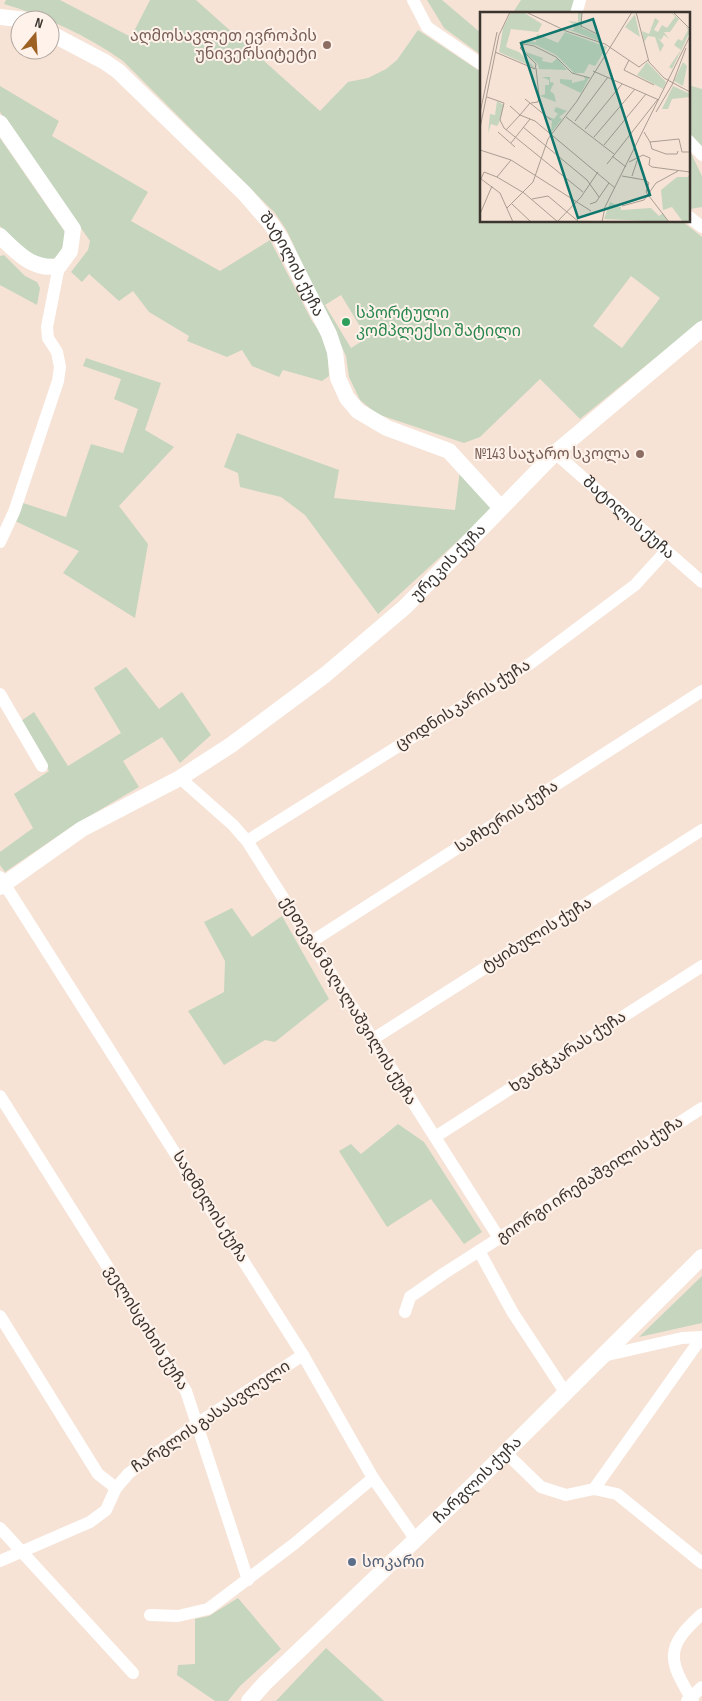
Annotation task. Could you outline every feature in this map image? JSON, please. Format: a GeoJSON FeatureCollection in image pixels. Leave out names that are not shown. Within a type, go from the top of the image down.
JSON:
{"type":"FeatureCollection","features":[{"type":"Feature","properties":{"kind":"street"},"geometry":{"type":"LineString","coordinates":[[413,0],[426,27],[480,63]]}},
{"type":"Feature","properties":{"kind":"street","name":"შატილის ქუჩა"},"geometry":{"type":"LineString","coordinates":[[60,39],[118,71],[245,194],[271,224],[281,239],[329,334],[335,352],[338,378],[347,398],[358,411],[387,428],[450,451],[502,508]]}},
{"type":"Feature","properties":{"kind":"street"},"geometry":{"type":"LineString","coordinates":[[0,123],[73,229],[70,251],[59,266],[47,327],[48,338],[57,352],[60,367],[58,381],[14,512],[0,542]]}},
{"type":"Feature","properties":{"kind":"street"},"geometry":{"type":"LineString","coordinates":[[690,142],[702,155]]}},
{"type":"Feature","properties":{"kind":"street"},"geometry":{"type":"LineString","coordinates":[[0,236],[29,263],[49,268],[59,266]]}},
{"type":"Feature","properties":{"kind":"street","name":"ურეკის ქუჩა"},"geometry":{"type":"LineString","coordinates":[[1,882],[82,829],[180,778],[231,744],[325,675],[405,607],[556,453],[702,329]]}},
{"type":"Feature","properties":{"kind":"street","name":"შატილის ქუჩა"},"geometry":{"type":"LineString","coordinates":[[556,453],[702,582]]}},
{"type":"Feature","properties":{"kind":"street","name":"ცოდნისკარის ქუჩა"},"geometry":{"type":"LineString","coordinates":[[247,841],[531,663],[635,585],[666,551]]}},
{"type":"Feature","properties":{"kind":"street","name":"საჩხერის ქუჩა"},"geometry":{"type":"LineString","coordinates":[[311,942],[702,691]]}},
{"type":"Feature","properties":{"kind":"street"},"geometry":{"type":"LineString","coordinates":[[0,694],[42,766]]}},
{"type":"Feature","properties":{"kind":"street","name":"ქეთევან მაღალაშვილის ქუჩა"},"geometry":{"type":"LineString","coordinates":[[180,778],[233,825],[247,841],[499,1238]]}},
{"type":"Feature","properties":{"kind":"street","name":"ტყიბულის ქუჩა"},"geometry":{"type":"LineString","coordinates":[[373,1039],[702,830]]}},
{"type":"Feature","properties":{"kind":"street","name":"სადმელის ქუჩა"},"geometry":{"type":"LineString","coordinates":[[1,882],[303,1355],[373,1478],[416,1540]]}},
{"type":"Feature","properties":{"kind":"street","name":"ხვანჭკარას ქუჩა"},"geometry":{"type":"LineString","coordinates":[[435,1137],[702,966]]}},
{"type":"Feature","properties":{"kind":"street","name":"ველისციხის ქუჩა"},"geometry":{"type":"LineString","coordinates":[[0,1096],[186,1391],[248,1580]]}},
{"type":"Feature","properties":{"kind":"street","name":"გიორგი ირემაშვილის ქუჩა"},"geometry":{"type":"LineString","coordinates":[[479,1251],[702,1108]]}},
{"type":"Feature","properties":{"kind":"street"},"geometry":{"type":"LineString","coordinates":[[405,1312],[410,1297],[479,1251],[513,1313],[565,1392]]}},
{"type":"Feature","properties":{"kind":"street","name":"ჩარგლის ქუჩა"},"geometry":{"type":"LineString","coordinates":[[249,1701],[265,1683],[506,1453],[702,1257]]}},
{"type":"Feature","properties":{"kind":"street"},"geometry":{"type":"LineString","coordinates":[[0,1316],[98,1474],[116,1488]]}},
{"type":"Feature","properties":{"kind":"street"},"geometry":{"type":"LineString","coordinates":[[602,1356],[682,1338],[702,1337]]}},
{"type":"Feature","properties":{"kind":"street"},"geometry":{"type":"LineString","coordinates":[[594,1489],[702,1337]]}},
{"type":"Feature","properties":{"kind":"street","name":"ჩარგლის გასასვლელი"},"geometry":{"type":"LineString","coordinates":[[0,1561],[90,1522],[106,1510],[116,1488],[129,1473],[198,1423],[303,1355]]}},
{"type":"Feature","properties":{"kind":"street"},"geometry":{"type":"LineString","coordinates":[[506,1453],[541,1487],[566,1495],[594,1489],[616,1494],[701,1561]]}},
{"type":"Feature","properties":{"kind":"street"},"geometry":{"type":"LineString","coordinates":[[150,1615],[178,1616],[208,1609],[248,1580],[373,1478]]}},
{"type":"Feature","properties":{"kind":"street"},"geometry":{"type":"LineString","coordinates":[[0,1528],[133,1673]]}},
{"type":"Feature","properties":{"kind":"street"},"geometry":{"type":"LineString","coordinates":[[702,1614],[686,1629],[676,1643],[673,1655],[674,1666],[690,1700],[702,1687]]}},
{"type":"Feature","properties":{"kind":"green space"},"geometry":{"type":"Polygon","coordinates":[[[6,0],[60,0],[131,37],[150,0],[196,0],[320,111],[348,82],[368,78],[386,69],[397,60],[418,30],[480,71],[480,222],[683,222],[702,237],[702,320],[580,419],[540,379],[480,437],[464,443],[377,414],[360,400],[349,377],[346,356],[287,231],[275,213],[123,61],[95,43],[60,25],[60,10],[21,10],[4,4],[6,0]],[[631,276],[593,326],[622,348],[660,298],[631,276]],[[341,295],[325,305],[351,348],[367,338],[341,295]]]}},
{"type":"Feature","properties":{"kind":"green space"},"geometry":{"type":"Polygon","coordinates":[[[427,0],[442,0],[480,32],[480,54],[444,28],[427,0]]]}},
{"type":"Feature","properties":{"kind":"green space"},"geometry":{"type":"Polygon","coordinates":[[[521,0],[577,0],[574,12],[513,12],[521,0]]]}},
{"type":"Feature","properties":{"kind":"green space"},"geometry":{"type":"Polygon","coordinates":[[[0,86],[59,121],[52,136],[148,192],[131,221],[220,271],[270,240],[312,321],[327,342],[329,376],[322,381],[283,370],[279,377],[252,366],[242,350],[227,357],[187,341],[189,336],[149,312],[133,291],[119,301],[89,274],[82,282],[71,272],[88,250],[90,241],[0,112],[0,86]]]}},
{"type":"Feature","properties":{"kind":"green space"},"geometry":{"type":"Polygon","coordinates":[[[690,86],[702,89],[702,148],[690,138],[690,86]]]}},
{"type":"Feature","properties":{"kind":"green space"},"geometry":{"type":"Polygon","coordinates":[[[0,138],[65,232],[61,251],[52,260],[47,262],[28,253],[0,226],[0,138]]]}},
{"type":"Feature","properties":{"kind":"green space"},"geometry":{"type":"Polygon","coordinates":[[[690,151],[702,176],[702,207],[690,209],[690,151]]]}},
{"type":"Feature","properties":{"kind":"green space"},"geometry":{"type":"Polygon","coordinates":[[[4,255],[25,276],[37,282],[40,288],[37,305],[0,285],[0,256],[4,255]]]}},
{"type":"Feature","properties":{"kind":"green space"},"geometry":{"type":"Polygon","coordinates":[[[86,358],[161,383],[145,430],[174,447],[119,506],[148,544],[135,618],[63,573],[79,551],[15,521],[23,503],[66,517],[91,444],[123,453],[138,409],[114,399],[121,379],[83,366],[86,358]]]}},
{"type":"Feature","properties":{"kind":"green space"},"geometry":{"type":"Polygon","coordinates":[[[237,433],[339,470],[334,498],[455,510],[460,470],[496,506],[378,614],[305,515],[281,497],[240,487],[238,473],[224,467],[237,433]]]}},
{"type":"Feature","properties":{"kind":"green space"},"geometry":{"type":"Polygon","coordinates":[[[126,667],[159,709],[182,692],[211,735],[180,763],[162,737],[123,761],[139,787],[74,825],[5,872],[0,865],[0,852],[33,828],[14,794],[49,771],[21,721],[34,712],[68,766],[121,733],[94,688],[126,667]]]}},
{"type":"Feature","properties":{"kind":"green space"},"geometry":{"type":"Polygon","coordinates":[[[232,908],[252,937],[282,916],[329,999],[275,1042],[265,1040],[224,1065],[188,1011],[224,992],[225,961],[204,922],[232,908]]]}},
{"type":"Feature","properties":{"kind":"green space"},"geometry":{"type":"Polygon","coordinates":[[[398,1124],[424,1142],[482,1232],[464,1244],[431,1199],[387,1227],[339,1151],[351,1144],[361,1154],[398,1124]]]}},
{"type":"Feature","properties":{"kind":"green space"},"geometry":{"type":"Polygon","coordinates":[[[702,1276],[702,1323],[639,1337],[702,1276]]]}},
{"type":"Feature","properties":{"kind":"green space"},"geometry":{"type":"Polygon","coordinates":[[[238,1598],[281,1649],[240,1686],[228,1701],[215,1701],[177,1675],[178,1665],[195,1664],[195,1619],[209,1616],[238,1598]]]}},
{"type":"Feature","properties":{"kind":"green space"},"geometry":{"type":"Polygon","coordinates":[[[326,1648],[384,1701],[276,1701],[326,1648]]]}},
{"type":"Feature","properties":{"kind":"place","name":"აღმოსავლეთ ევროპის უნივერსიტეტი"},"geometry":{"type":"Point","coordinates":[327,45]}},
{"type":"Feature","properties":{"kind":"place","name":"სპორტული კომპლექსი შატილი"},"geometry":{"type":"Point","coordinates":[346,322]}},
{"type":"Feature","properties":{"kind":"place","name":"№143 საჯარო სკოლა"},"geometry":{"type":"Point","coordinates":[640,454]}},
{"type":"Feature","properties":{"kind":"place","name":"სოკარი"},"geometry":{"type":"Point","coordinates":[352,1562]}}]}
